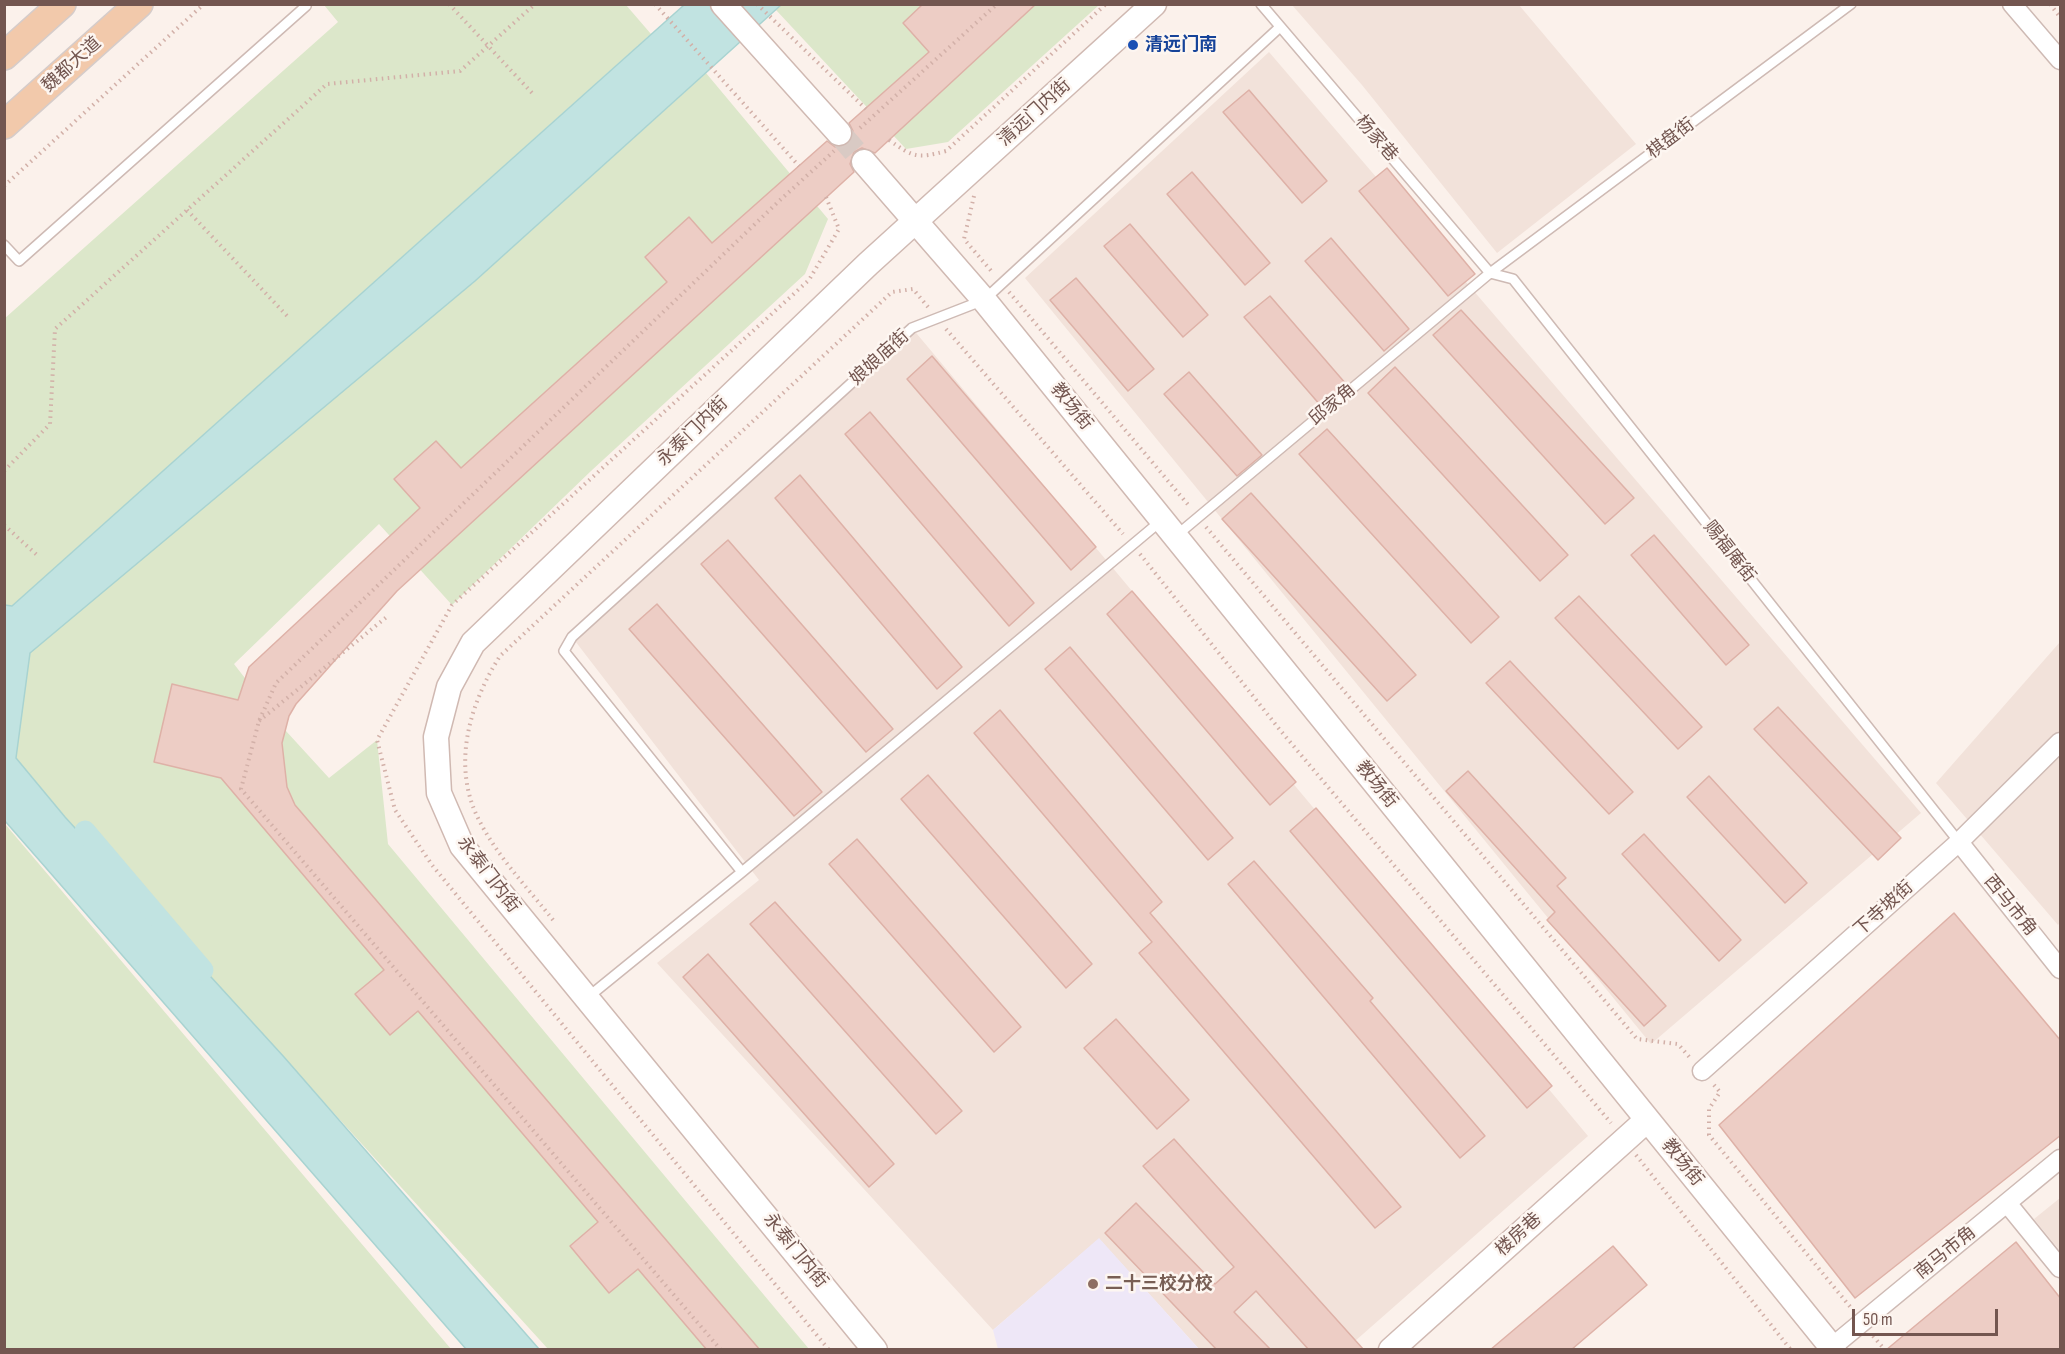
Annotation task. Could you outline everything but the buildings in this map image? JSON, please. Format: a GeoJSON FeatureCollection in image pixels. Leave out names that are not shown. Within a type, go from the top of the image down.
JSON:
{"type":"FeatureCollection","features":[{"type":"Feature","properties":{"kind":"main road"},"geometry":{"type":"LineString","coordinates":[[4,56],[62,4]]}},
{"type":"Feature","properties":{"kind":"main road","name":"魏都大道"},"geometry":{"type":"LineString","coordinates":[[4,125],[139,4]]}},
{"type":"Feature","properties":{"kind":"main road"},"geometry":{"type":"LineString","coordinates":[[723,4],[839,133]]}},
{"type":"Feature","properties":{"kind":"main road","name":"清远门内街"},"geometry":{"type":"LineString","coordinates":[[916,222],[1154,4]]}},
{"type":"Feature","properties":{"kind":"main road","name":"教场街"},"geometry":{"type":"LineString","coordinates":[[864,162],[984,300],[1833,1348]]}},
{"type":"Feature","properties":{"kind":"main road","name":"永泰门内街"},"geometry":{"type":"LineString","coordinates":[[876,1350],[462,846],[439,792],[436,736],[449,687],[473,643],[868,264],[916,222]]}},
{"type":"Feature","properties":{"kind":"main road","name":"楼房巷"},"geometry":{"type":"LineString","coordinates":[[1390,1350],[1647,1120]]}},
{"type":"Feature","properties":{"kind":"street"},"geometry":{"type":"LineString","coordinates":[[2012,4],[2061,60]]}},
{"type":"Feature","properties":{"kind":"street","name":"下寺坡街"},"geometry":{"type":"LineString","coordinates":[[1702,1071],[1959,842],[2061,742]]}},
{"type":"Feature","properties":{"kind":"street","name":"西马市角"},"geometry":{"type":"LineString","coordinates":[[1959,842],[2061,969]]}},
{"type":"Feature","properties":{"kind":"street","name":"南马市角"},"geometry":{"type":"LineString","coordinates":[[1833,1348],[2061,1160]]}},
{"type":"Feature","properties":{"kind":"street"},"geometry":{"type":"LineString","coordinates":[[2007,1203],[2061,1268]]}},
{"type":"Feature","properties":{"kind":"lane"},"geometry":{"type":"LineString","coordinates":[[4,245],[19,261],[306,6],[305,4]]}},
{"type":"Feature","properties":{"kind":"lane","name":"杨家巷"},"geometry":{"type":"LineString","coordinates":[[1262,4],[1490,273]]}},
{"type":"Feature","properties":{"kind":"lane","name":"棋盘街"},"geometry":{"type":"LineString","coordinates":[[1490,273],[1851,4]]}},
{"type":"Feature","properties":{"kind":"lane","name":"娘娘庙街"},"geometry":{"type":"LineString","coordinates":[[742,872],[564,651],[572,637],[912,328],[938,320],[984,300],[1280,27]]}},
{"type":"Feature","properties":{"kind":"lane","name":"邱家角"},"geometry":{"type":"LineString","coordinates":[[586,998],[742,872],[1132,544],[1198,517],[1490,273]]}},
{"type":"Feature","properties":{"kind":"lane","name":"赐福庵街"},"geometry":{"type":"LineString","coordinates":[[1490,273],[1513,279],[1959,842]]}},
{"type":"Feature","properties":{"kind":"path"},"geometry":{"type":"LineString","coordinates":[[4,186],[204,4]]}},
{"type":"Feature","properties":{"kind":"path"},"geometry":{"type":"LineString","coordinates":[[449,4],[533,94]]}},
{"type":"Feature","properties":{"kind":"path"},"geometry":{"type":"LineString","coordinates":[[4,471],[50,424],[55,329],[327,84],[460,71],[535,4]]}},
{"type":"Feature","properties":{"kind":"path"},"geometry":{"type":"LineString","coordinates":[[655,4],[799,166]]}},
{"type":"Feature","properties":{"kind":"path"},"geometry":{"type":"LineString","coordinates":[[757,4],[866,109]]}},
{"type":"Feature","properties":{"kind":"path"},"geometry":{"type":"LineString","coordinates":[[889,140],[912,156],[924,157],[946,150],[1106,4]]}},
{"type":"Feature","properties":{"kind":"path"},"geometry":{"type":"LineString","coordinates":[[2050,4],[2061,17]]}},
{"type":"Feature","properties":{"kind":"path"},"geometry":{"type":"LineString","coordinates":[[826,197],[839,228],[809,280],[452,605],[377,740],[394,810],[432,865],[829,1350]]}},
{"type":"Feature","properties":{"kind":"path"},"geometry":{"type":"LineString","coordinates":[[187,210],[290,319]]}},
{"type":"Feature","properties":{"kind":"path"},"geometry":{"type":"LineString","coordinates":[[964,239],[1637,1039],[1678,1044],[1720,1092],[1709,1109],[1709,1135],[1884,1350]]}},
{"type":"Feature","properties":{"kind":"path"},"geometry":{"type":"LineString","coordinates":[[561,929],[489,838],[476,815],[468,789],[464,753],[471,715],[483,682],[500,656],[892,292],[914,289],[938,320],[1132,544],[1280,730],[1625,1140],[1791,1350]]}},
{"type":"Feature","properties":{"kind":"path"},"geometry":{"type":"LineString","coordinates":[[4,525],[38,556]]}},
{"type":"Feature","properties":{"kind":"path"},"geometry":{"type":"LineString","coordinates":[[259,721],[389,615]]}},
{"type":"Feature","properties":{"kind":"shaded area"},"geometry":{"type":"Polygon","coordinates":[[[1292,5],[1519,5],[1636,144],[1497,253],[1362,85],[1292,5]]]}},
{"type":"Feature","properties":{"kind":"shaded area"},"geometry":{"type":"Polygon","coordinates":[[[1269,52],[1921,813],[1651,1044],[1025,278],[1269,52]]]}},
{"type":"Feature","properties":{"kind":"shaded area"},"geometry":{"type":"Polygon","coordinates":[[[912,328],[1588,1136],[1346,1349],[1199,1349],[1099,1239],[993,1330],[657,963],[759,880],[572,637],[912,328]]]}},
{"type":"Feature","properties":{"kind":"shaded area"},"geometry":{"type":"Polygon","coordinates":[[[2060,642],[2060,922],[2058,925],[1936,783],[2060,642]]]}},
{"type":"Feature","properties":{"kind":"shaded area"},"geometry":{"type":"Polygon","coordinates":[[[2060,1198],[2060,1251],[2034,1219],[2060,1198]]]}},
{"type":"Feature","properties":{"kind":"shaded area","name":"二十三校分校"},"geometry":{"type":"Polygon","coordinates":[[[1099,1238],[1199,1349],[998,1349],[993,1330],[1099,1238]]]}},
{"type":"Feature","properties":{"kind":"green space"},"geometry":{"type":"Polygon","coordinates":[[[781,4],[1099,5],[948,142],[906,149],[776,10],[781,4]]]}},
{"type":"Feature","properties":{"kind":"green space"},"geometry":{"type":"Polygon","coordinates":[[[324,5],[626,5],[651,34],[12,606],[4,605],[4,319],[338,22],[324,5]]]}},
{"type":"Feature","properties":{"kind":"green space"},"geometry":{"type":"Polygon","coordinates":[[[706,73],[828,219],[805,274],[591,471],[452,605],[379,524],[234,664],[286,731],[329,778],[377,740],[388,844],[809,1349],[548,1349],[65,817],[16,758],[30,652],[475,281],[706,73]]]}},
{"type":"Feature","properties":{"kind":"green space"},"geometry":{"type":"Polygon","coordinates":[[[5,824],[451,1349],[5,1349],[5,824]]]}},
{"type":"Feature","properties":{"kind":"water"},"geometry":{"type":"Polygon","coordinates":[[[684,5],[781,5],[475,281],[30,653],[16,758],[65,817],[284,1057],[539,1349],[466,1349],[5,821],[5,605],[12,606],[684,5]]]}},
{"type":"Feature","properties":{"kind":"waterway"},"geometry":{"type":"LineString","coordinates":[[85,831],[203,970]]}},
{"type":"Feature","properties":{"kind":"tunnel"},"geometry":{"type":"LineString","coordinates":[[839,133],[864,162]]}},
{"type":"Feature","properties":{"kind":"place","name":"清远门南"},"geometry":{"type":"Point","coordinates":[1133,45]}},
{"type":"Feature","properties":{"kind":"place","name":"二十三校分校"},"geometry":{"type":"Point","coordinates":[1093,1284]}}]}
